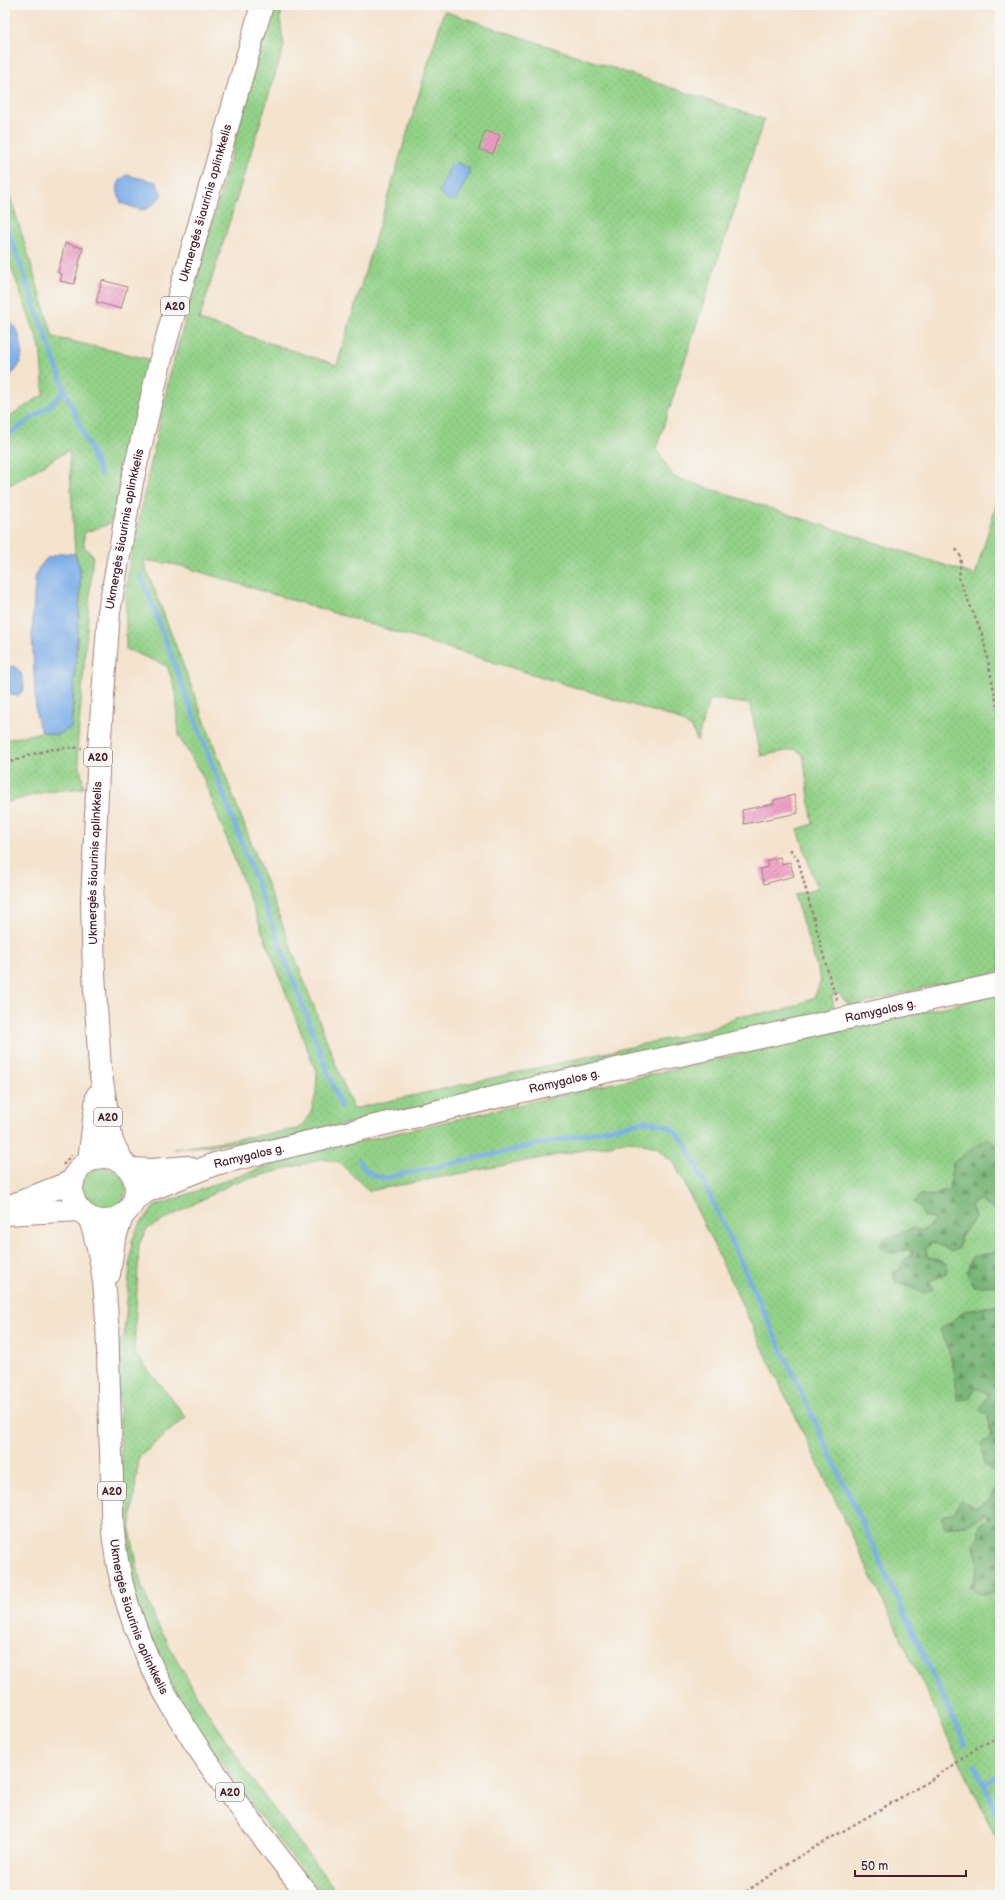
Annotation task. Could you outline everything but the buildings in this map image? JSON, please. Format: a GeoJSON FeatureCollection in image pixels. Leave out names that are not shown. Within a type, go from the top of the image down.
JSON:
{"type":"FeatureCollection","features":[{"type":"Feature","properties":{"kind":"main road","name":"Ukmergės šiaurinis aplinkkelis"},"geometry":{"type":"LineString","coordinates":[[126,1166],[112,1142],[100,1069],[94,974],[92,902],[99,750],[109,612],[122,532],[147,411],[262,5]]}},
{"type":"Feature","properties":{"kind":"main road","name":"Ramygalos g."},"geometry":{"type":"LineString","coordinates":[[135,1200],[147,1191],[215,1164],[598,1073],[1000,984]]}},
{"type":"Feature","properties":{"kind":"main road","name":"Ukmergės šiaurinis aplinkkelis"},"geometry":{"type":"LineString","coordinates":[[89,1161],[100,1069]]}},
{"type":"Feature","properties":{"kind":"main road"},"geometry":{"type":"LineString","coordinates":[[5,1208],[73,1181],[76,1173],[89,1161],[100,1157],[112,1158],[126,1166],[152,1170],[215,1164]]}},
{"type":"Feature","properties":{"kind":"main road","name":"A20"},"geometry":{"type":"LineString","coordinates":[[122,1216],[127,1212],[135,1200],[136,1184],[126,1166]]}},
{"type":"Feature","properties":{"kind":"main road","name":"A20"},"geometry":{"type":"LineString","coordinates":[[73,1181],[73,1196],[84,1214]]}},
{"type":"Feature","properties":{"kind":"main road"},"geometry":{"type":"LineString","coordinates":[[5,1214],[84,1214],[105,1222],[122,1216]]}},
{"type":"Feature","properties":{"kind":"main road","name":"Ukmergės šiaurinis aplinkkelis"},"geometry":{"type":"LineString","coordinates":[[84,1214],[99,1248],[106,1291],[114,1540],[123,1594],[138,1636],[159,1683],[194,1741],[241,1808],[308,1895]]}},
{"type":"Feature","properties":{"kind":"main road","name":"Ukmergės šiaurinis aplinkkelis"},"geometry":{"type":"LineString","coordinates":[[106,1291],[113,1248],[122,1216]]}},
{"type":"Feature","properties":{"kind":"path"},"geometry":{"type":"LineString","coordinates":[[956,549],[961,557],[959,578],[983,637],[1000,720]]}},
{"type":"Feature","properties":{"kind":"path"},"geometry":{"type":"LineString","coordinates":[[5,764],[62,747],[99,750]]}},
{"type":"Feature","properties":{"kind":"path"},"geometry":{"type":"LineString","coordinates":[[790,850],[798,860],[831,983],[844,1018]]}},
{"type":"Feature","properties":{"kind":"path"},"geometry":{"type":"LineString","coordinates":[[741,1895],[793,1860],[931,1780],[980,1746],[1000,1737]]}},
{"type":"Feature","properties":{"kind":"green space"},"geometry":{"type":"Polygon","coordinates":[[[273,5],[283,5],[280,19],[284,46],[199,320],[337,365],[444,11],[764,119],[656,449],[674,477],[975,575],[1000,492],[1000,972],[922,988],[855,1006],[848,1004],[839,994],[835,994],[832,996],[834,1007],[830,1012],[286,1138],[174,1149],[298,1129],[310,1115],[316,1094],[317,1074],[203,777],[179,737],[176,692],[167,666],[126,649],[126,592],[129,567],[169,378],[273,5]],[[143,560],[353,1109],[711,1029],[736,1017],[785,1010],[814,998],[821,980],[794,895],[817,889],[798,829],[813,824],[803,755],[796,749],[761,756],[750,704],[710,699],[697,741],[692,728],[675,718],[178,565],[143,560]]]}},
{"type":"Feature","properties":{"kind":"green space"},"geometry":{"type":"Polygon","coordinates":[[[5,179],[53,337],[149,359],[111,523],[84,533],[84,547],[93,555],[77,751],[84,788],[44,792],[5,803],[5,740],[42,732],[56,735],[72,720],[80,597],[80,568],[75,554],[69,450],[5,488],[5,419],[44,394],[40,346],[5,251],[5,179]]]}},
{"type":"Feature","properties":{"kind":"green space"},"geometry":{"type":"Polygon","coordinates":[[[1000,994],[1000,1149],[988,1137],[949,1189],[932,1196],[919,1196],[935,1221],[892,1253],[908,1249],[913,1255],[902,1262],[901,1269],[892,1273],[929,1281],[946,1274],[947,1264],[927,1256],[926,1248],[933,1242],[951,1251],[958,1249],[961,1237],[975,1218],[971,1205],[979,1200],[1000,1213],[1000,1305],[965,1311],[940,1330],[948,1346],[953,1364],[958,1400],[975,1388],[989,1393],[988,1415],[996,1473],[1000,1472],[1000,1491],[994,1491],[990,1500],[976,1507],[968,1503],[955,1512],[941,1517],[966,1525],[986,1514],[990,1519],[980,1526],[978,1537],[973,1544],[977,1555],[977,1571],[969,1587],[996,1592],[1000,1584],[1000,1846],[676,1166],[657,1147],[630,1141],[369,1191],[339,1162],[322,1159],[233,1183],[147,1229],[139,1244],[134,1352],[186,1417],[139,1457],[130,1530],[141,1584],[157,1624],[196,1694],[255,1784],[339,1895],[321,1895],[246,1798],[197,1728],[162,1667],[138,1611],[126,1565],[117,1345],[124,1337],[132,1241],[139,1225],[155,1206],[305,1154],[1000,994]]]}},
{"type":"Feature","properties":{"kind":"green space"},"geometry":{"type":"Polygon","coordinates":[[[988,1137],[1000,1149],[1000,1213],[979,1200],[971,1205],[975,1218],[961,1236],[958,1249],[951,1251],[933,1242],[926,1248],[927,1256],[947,1264],[946,1274],[929,1281],[933,1290],[923,1293],[895,1281],[892,1273],[901,1269],[902,1262],[913,1254],[908,1249],[891,1253],[880,1247],[883,1239],[914,1228],[922,1232],[935,1221],[933,1217],[923,1217],[922,1209],[914,1203],[919,1196],[932,1196],[949,1189],[953,1163],[988,1137]]]}},
{"type":"Feature","properties":{"kind":"green space"},"geometry":{"type":"Polygon","coordinates":[[[104,1167],[116,1171],[122,1177],[126,1189],[122,1201],[116,1207],[104,1211],[92,1207],[86,1201],[82,1189],[86,1177],[92,1171],[104,1167]]]}},
{"type":"Feature","properties":{"kind":"green space"},"geometry":{"type":"Polygon","coordinates":[[[1000,1251],[1000,1286],[973,1286],[967,1273],[972,1257],[1000,1251]]]}},
{"type":"Feature","properties":{"kind":"green space"},"geometry":{"type":"Polygon","coordinates":[[[1000,1305],[1000,1472],[997,1473],[984,1465],[982,1443],[992,1437],[988,1415],[980,1410],[989,1394],[975,1388],[969,1399],[957,1400],[953,1364],[948,1346],[940,1330],[965,1311],[1000,1305]]]}},
{"type":"Feature","properties":{"kind":"green space"},"geometry":{"type":"Polygon","coordinates":[[[994,1491],[1000,1491],[1000,1584],[996,1592],[985,1595],[969,1587],[977,1571],[977,1556],[973,1544],[978,1537],[980,1525],[990,1518],[985,1514],[966,1525],[946,1528],[941,1517],[955,1512],[961,1500],[976,1507],[990,1500],[994,1491]]]}},
{"type":"Feature","properties":{"kind":"water"},"geometry":{"type":"Polygon","coordinates":[[[458,163],[469,168],[469,175],[456,200],[448,200],[439,192],[451,165],[458,163]]]}},
{"type":"Feature","properties":{"kind":"water"},"geometry":{"type":"Polygon","coordinates":[[[127,175],[156,182],[162,195],[151,206],[144,210],[121,203],[118,194],[118,184],[127,175]]]}},
{"type":"Feature","properties":{"kind":"water"},"geometry":{"type":"Polygon","coordinates":[[[5,320],[12,324],[17,331],[22,349],[18,367],[13,373],[5,377],[5,320]]]}},
{"type":"Feature","properties":{"kind":"water"},"geometry":{"type":"Polygon","coordinates":[[[62,553],[75,554],[80,568],[80,597],[71,728],[56,735],[42,732],[39,726],[36,713],[32,634],[35,579],[38,569],[47,558],[62,553]]]}},
{"type":"Feature","properties":{"kind":"water"},"geometry":{"type":"Polygon","coordinates":[[[13,666],[22,675],[24,689],[18,696],[11,695],[5,679],[5,670],[13,666]]]}},
{"type":"Feature","properties":{"kind":"waterway"},"geometry":{"type":"LineString","coordinates":[[5,221],[65,390],[101,475]]}},
{"type":"Feature","properties":{"kind":"waterway"},"geometry":{"type":"LineString","coordinates":[[5,437],[52,404],[65,390]]}},
{"type":"Feature","properties":{"kind":"waterway"},"geometry":{"type":"LineString","coordinates":[[141,575],[341,1107]]}},
{"type":"Feature","properties":{"kind":"waterway"},"geometry":{"type":"LineString","coordinates":[[359,1161],[370,1173],[385,1178],[645,1121],[658,1123],[673,1130],[686,1144],[965,1744]]}},
{"type":"Feature","properties":{"kind":"waterway"},"geometry":{"type":"LineString","coordinates":[[975,1765],[1000,1819]]}},
{"type":"Feature","properties":{"kind":"waterway"},"geometry":{"type":"LineString","coordinates":[[984,1784],[1000,1775]]}}]}
